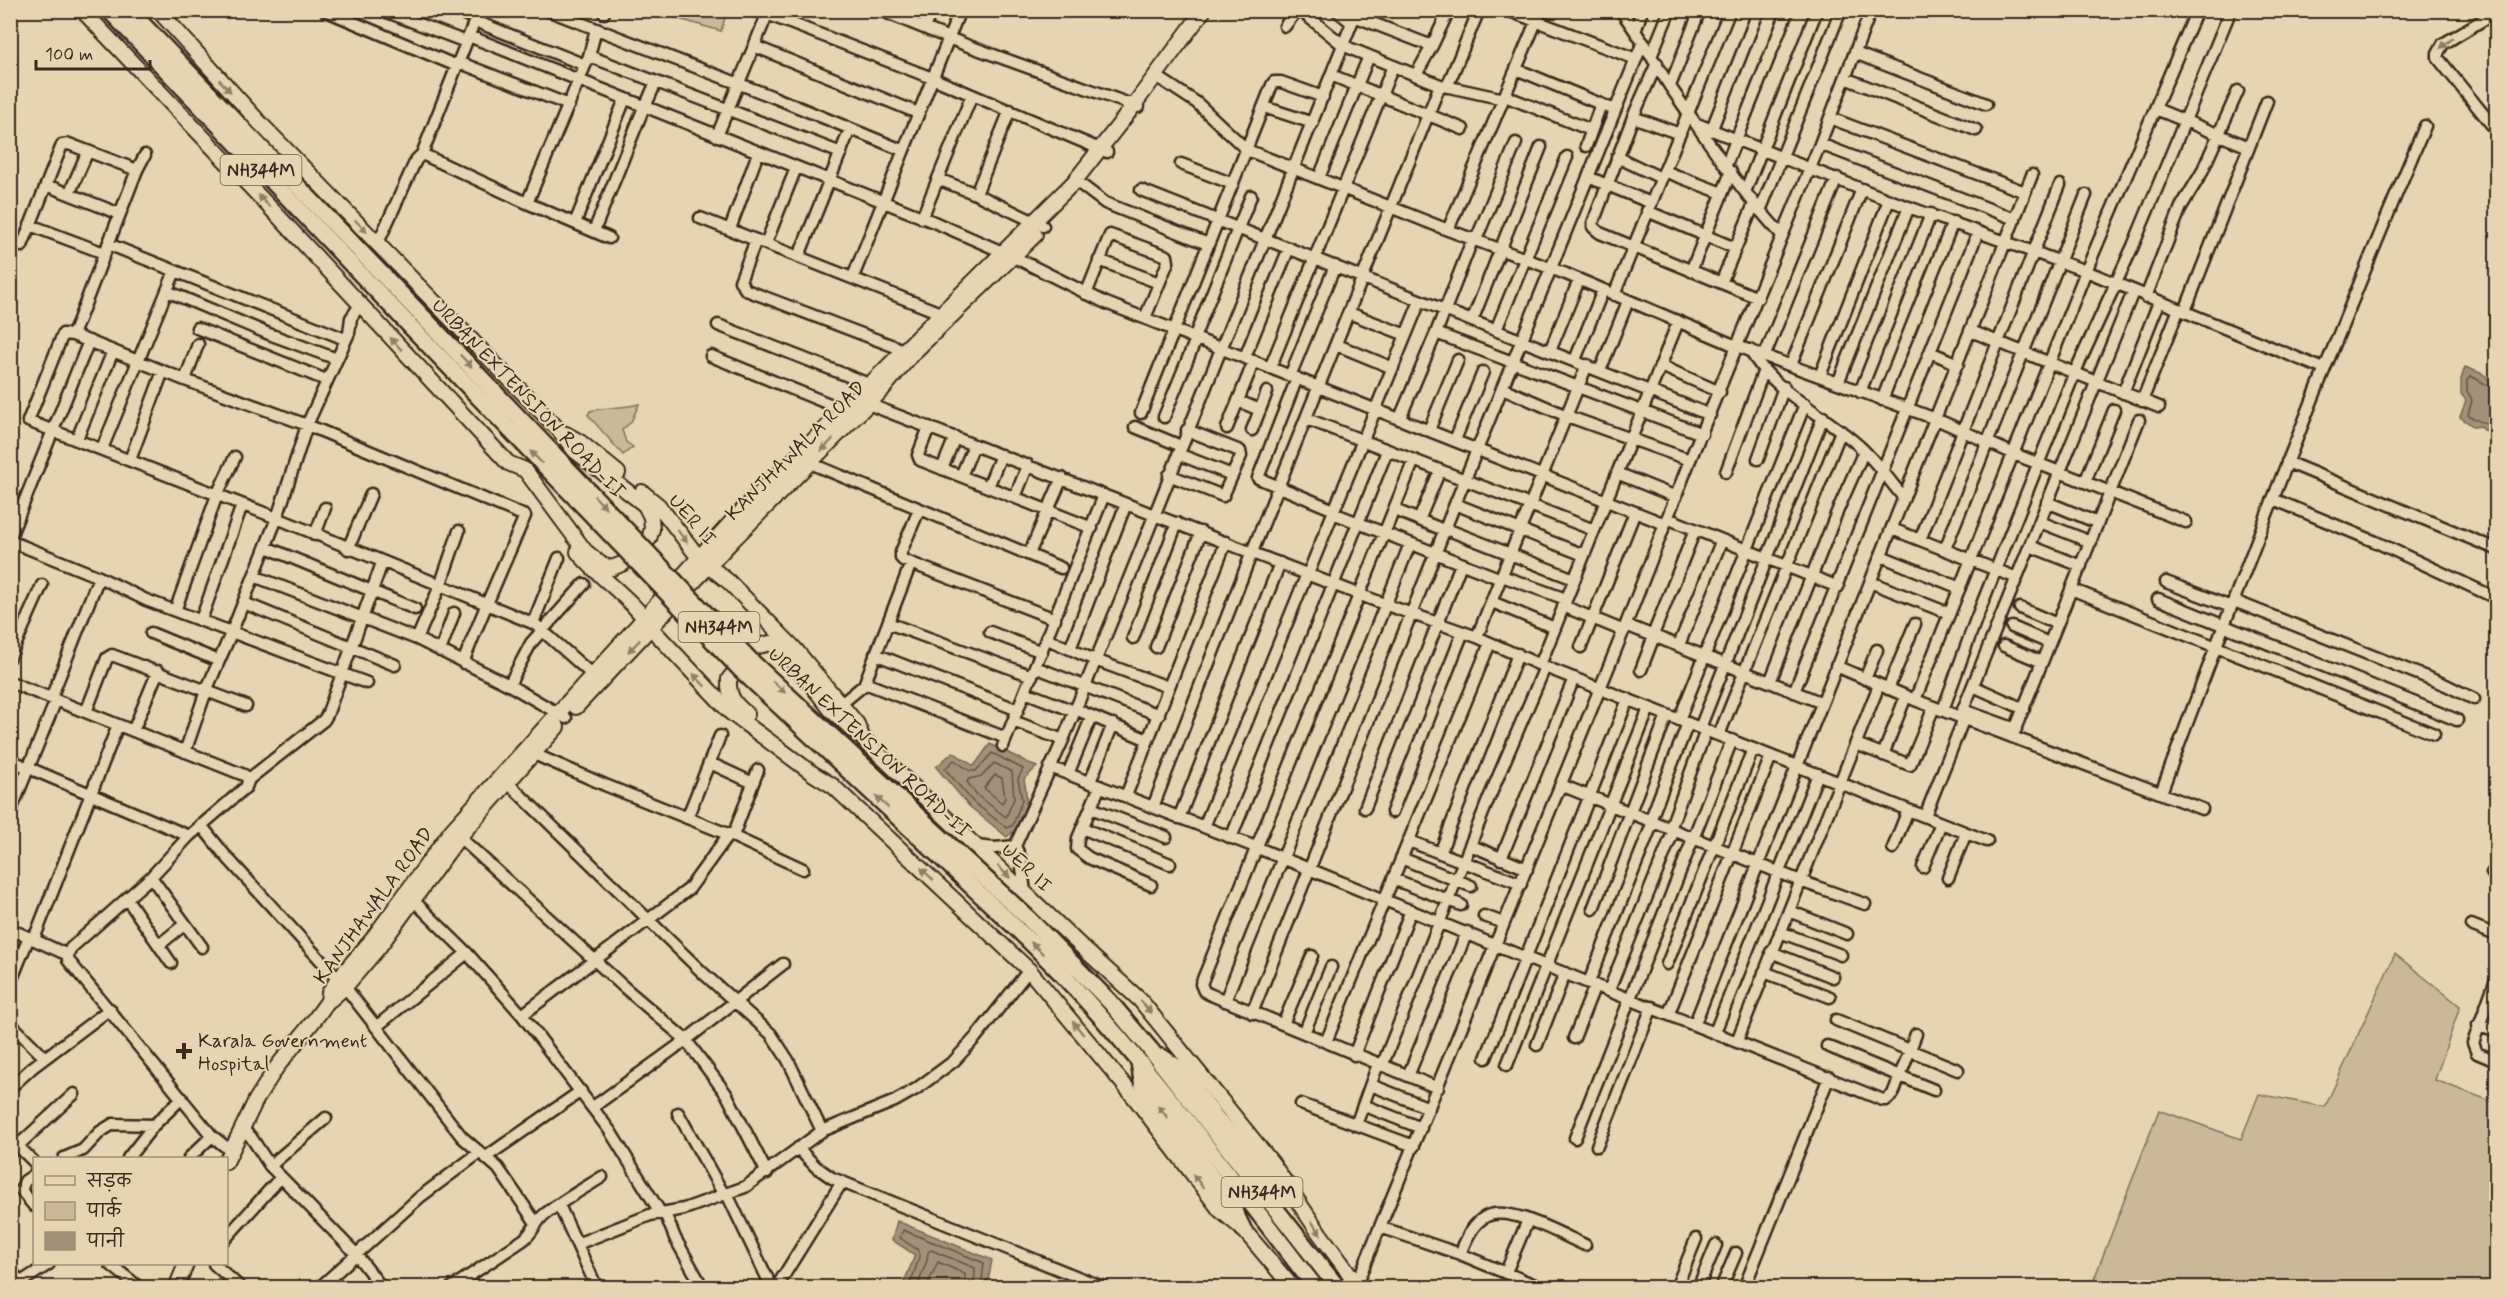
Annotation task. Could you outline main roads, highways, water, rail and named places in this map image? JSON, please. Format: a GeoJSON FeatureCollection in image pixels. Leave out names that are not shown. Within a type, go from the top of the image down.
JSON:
{"type":"FeatureCollection","features":[{"type":"Feature","properties":{"kind":"highway","name":"URBAN EXTENSION ROAD-II"},"geometry":{"type":"LineString","coordinates":[[109,10],[741,670],[1110,1002],[1150,1048],[1338,1287]]}},
{"type":"Feature","properties":{"kind":"highway","name":"URBAN EXTENSION ROAD-II"},"geometry":{"type":"LineString","coordinates":[[129,10],[751,661],[1023,924],[1058,968],[1138,1059],[1316,1287]]}},
{"type":"Feature","properties":{"kind":"highway"},"geometry":{"type":"LineString","coordinates":[[1150,1048],[1178,1068],[1217,1119],[1260,1167],[1285,1183]]}},
{"type":"Feature","properties":{"kind":"highway"},"geometry":{"type":"LineString","coordinates":[[1138,1059],[1143,1087],[1229,1200],[1243,1229]]}},
{"type":"Feature","properties":{"kind":"main road"},"geometry":{"type":"LineString","coordinates":[[82,10],[508,463],[592,570],[647,623],[731,713],[833,786]]}},
{"type":"Feature","properties":{"kind":"main road"},"geometry":{"type":"LineString","coordinates":[[159,10],[251,113],[559,430],[575,451],[645,505],[652,529],[649,539],[624,563],[612,568],[602,565],[585,551],[525,470],[508,463]]}},
{"type":"Feature","properties":{"kind":"main road","name":"KANJHAWALA ROAD"},"geometry":{"type":"LineString","coordinates":[[1158,78],[1204,10]]}},
{"type":"Feature","properties":{"kind":"main road","name":"KANJHAWALA ROAD"},"geometry":{"type":"LineString","coordinates":[[704,562],[735,518],[876,387],[908,352],[1080,184],[1158,78],[1214,10]]}},
{"type":"Feature","properties":{"kind":"main road","name":"KANJHAWALA ROAD"},"geometry":{"type":"LineString","coordinates":[[1039,224],[1104,150]]}},
{"type":"Feature","properties":{"kind":"main road","name":"KANJHAWALA ROAD"},"geometry":{"type":"LineString","coordinates":[[229,1157],[276,1068],[328,1001],[334,998],[341,983],[379,947],[410,897],[455,833],[704,562],[810,463],[850,412],[868,404],[876,387]]}},
{"type":"Feature","properties":{"kind":"main road","name":"UER II"},"geometry":{"type":"LineString","coordinates":[[559,430],[580,442],[659,506],[704,562],[729,582],[794,648],[857,724],[863,739],[1140,1000],[1236,1117],[1358,1285]]}},
{"type":"Feature","properties":{"kind":"main road"},"geometry":{"type":"LineString","coordinates":[[863,739],[831,710],[792,660],[780,649],[770,644],[754,647],[729,679],[730,697],[736,706],[815,766],[833,786],[1029,970],[1135,1098],[1220,1210],[1243,1229],[1293,1287]]}},
{"type":"Feature","properties":{"kind":"main road"},"geometry":{"type":"LineString","coordinates":[[176,1287],[185,1265]]}},
{"type":"Feature","properties":{"kind":"water"},"geometry":{"type":"Polygon","coordinates":[[[2465,367],[2483,374],[2491,381],[2496,381],[2496,433],[2484,430],[2481,426],[2474,427],[2460,417],[2466,400],[2461,394],[2461,379],[2465,367]]]}},
{"type":"Feature","properties":{"kind":"water"},"geometry":{"type":"Polygon","coordinates":[[[990,744],[1037,767],[1024,779],[1025,811],[1019,825],[1007,837],[969,806],[936,767],[953,752],[974,766],[990,744]]]}},
{"type":"Feature","properties":{"kind":"water"},"geometry":{"type":"Polygon","coordinates":[[[897,1221],[992,1260],[987,1287],[902,1287],[915,1255],[892,1240],[897,1221]]]}},
{"type":"Feature","properties":{"kind":"place","name":"Karala Government Hospital"},"geometry":{"type":"Point","coordinates":[184,1051]}}]}
